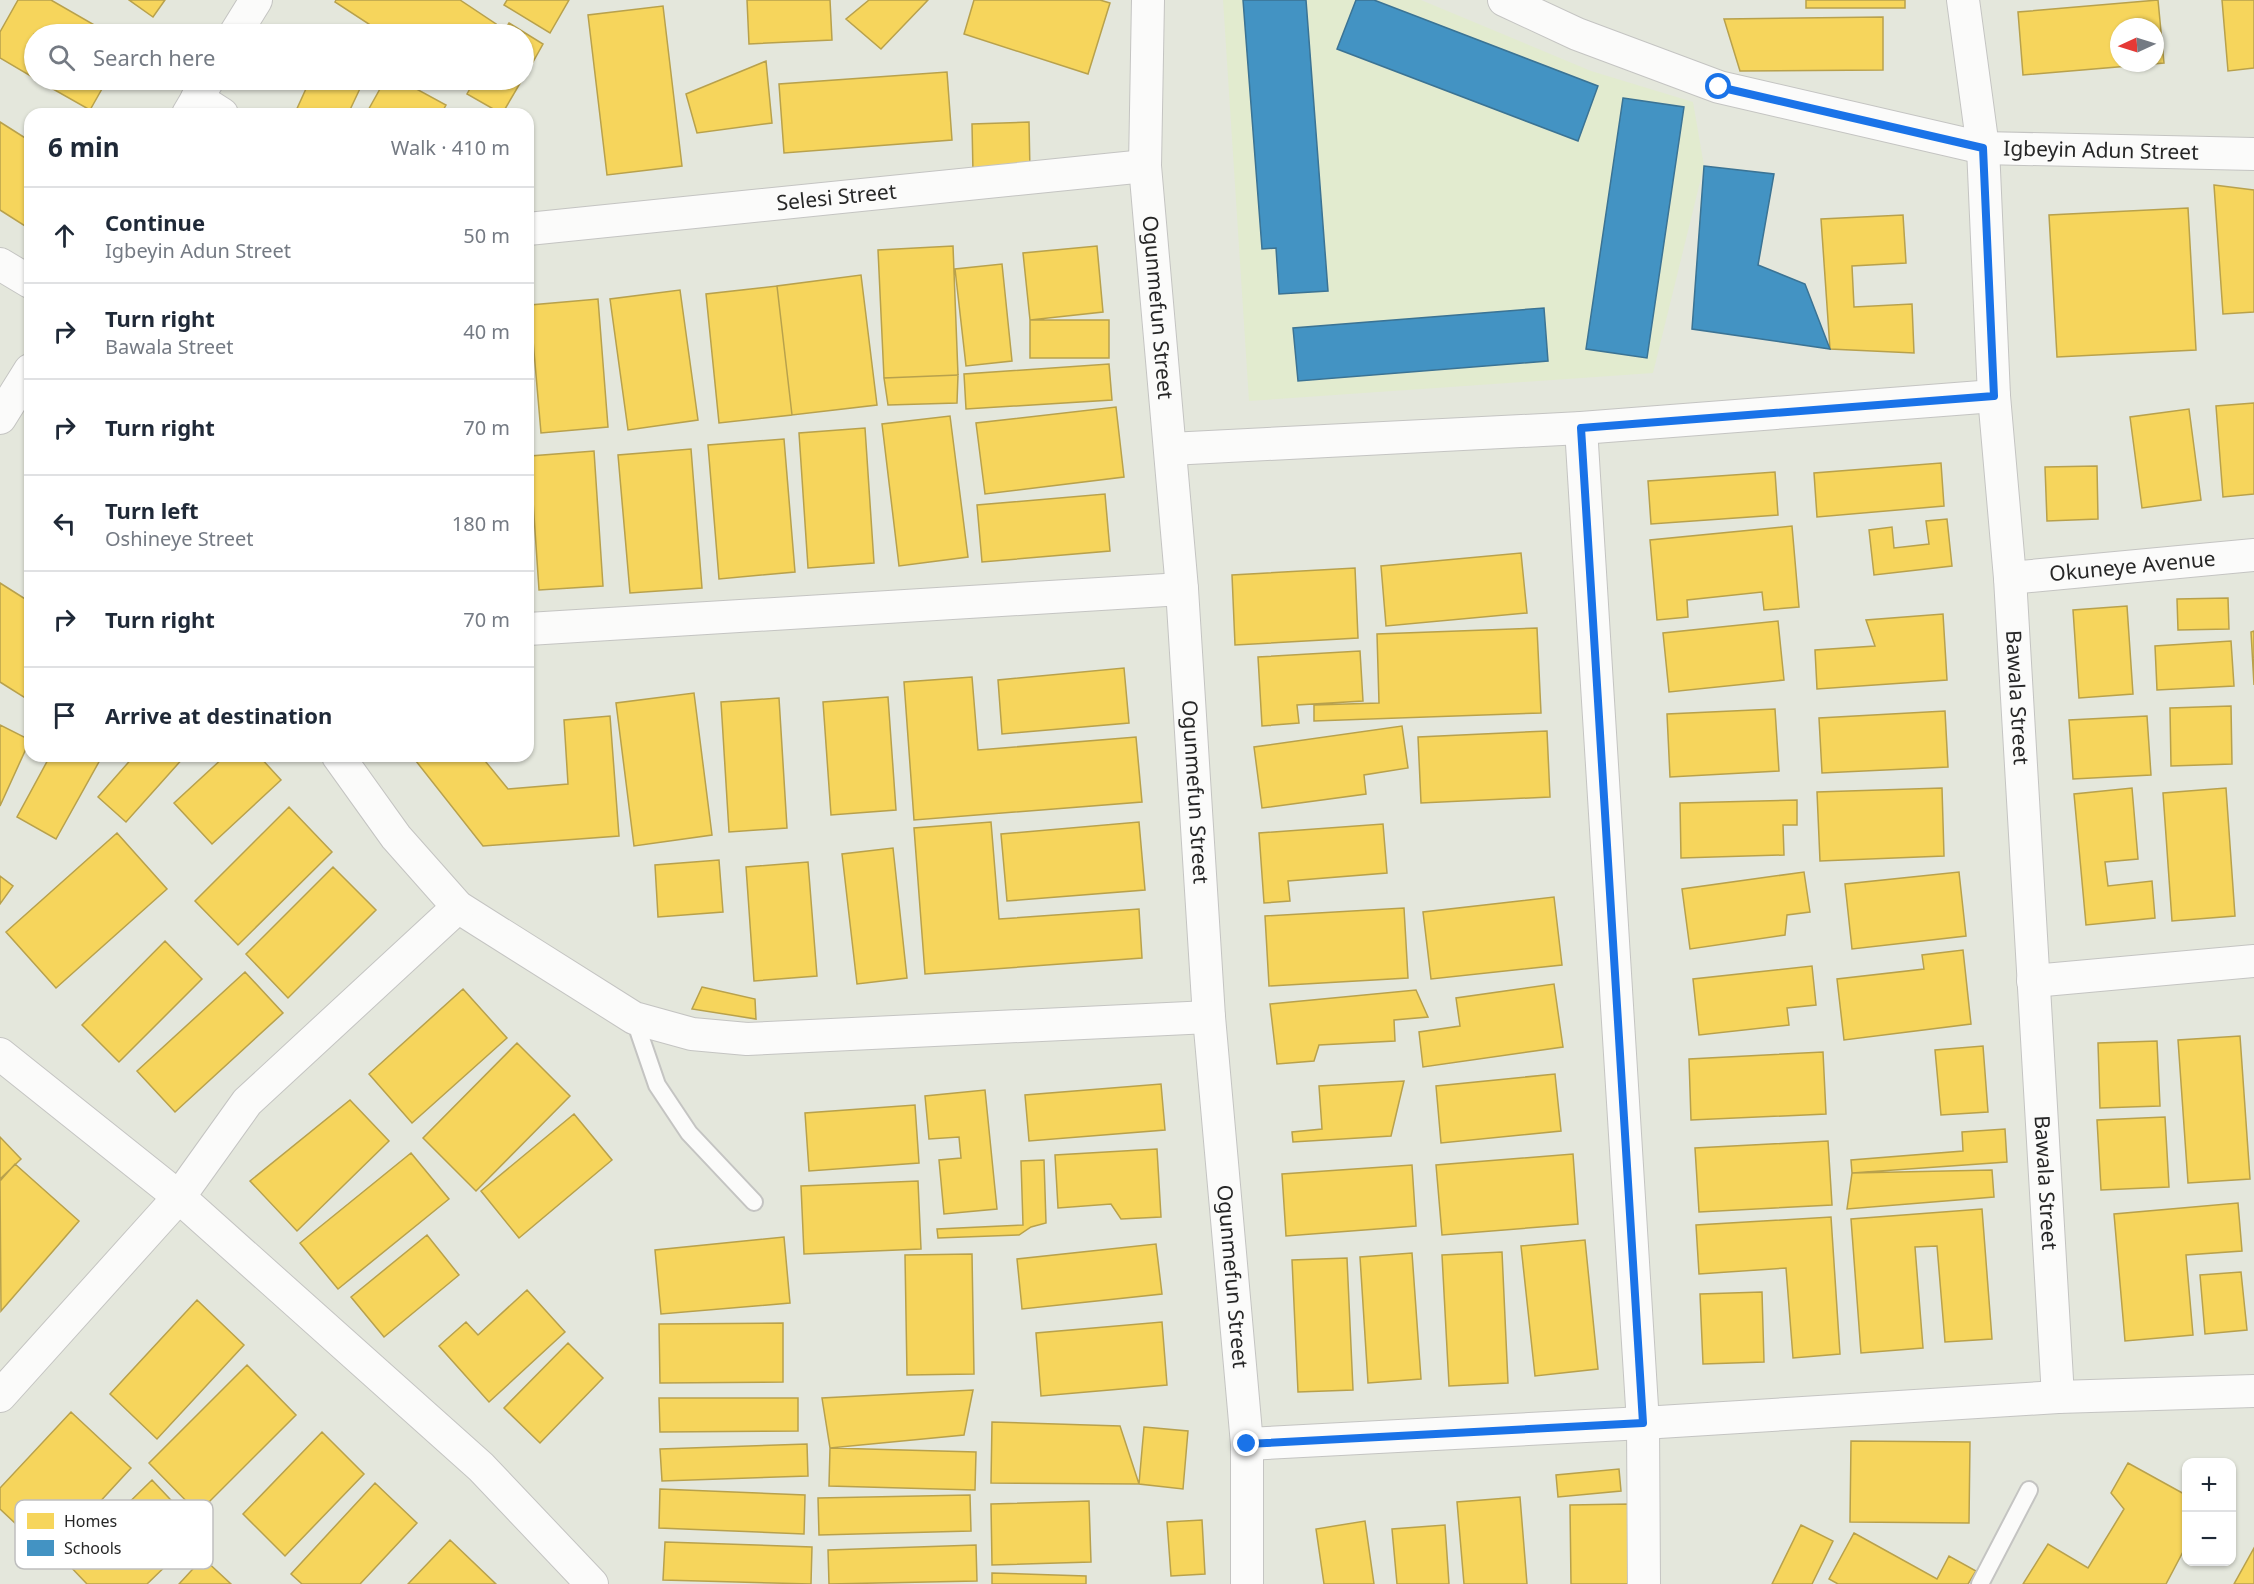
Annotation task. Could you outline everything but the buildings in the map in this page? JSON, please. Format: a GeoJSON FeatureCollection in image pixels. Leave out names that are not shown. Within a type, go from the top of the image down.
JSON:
{"type":"FeatureCollection","features":[{"type":"Feature","properties":{"kind":"street"},"geometry":{"type":"LineString","coordinates":[[241,24],[256,0]]}},
{"type":"Feature","properties":{"kind":"street","name":"Ogunmefun Street"},"geometry":{"type":"LineString","coordinates":[[1148,0],[1145,166],[1182,588],[1209,1017],[1247,1444],[1246,1584]]}},
{"type":"Feature","properties":{"kind":"street","name":"Igbeyin Adun Street"},"geometry":{"type":"LineString","coordinates":[[1504,0],[1577,34],[1719,87],[1983,148],[2254,154]]}},
{"type":"Feature","properties":{"kind":"street","name":"Bawala Street"},"geometry":{"type":"LineString","coordinates":[[1963,0],[1983,148],[1994,396],[2010,578],[2058,1397]]}},
{"type":"Feature","properties":{"kind":"street","name":"Selesi Street"},"geometry":{"type":"LineString","coordinates":[[534,228],[1145,166]]}},
{"type":"Feature","properties":{"kind":"street"},"geometry":{"type":"LineString","coordinates":[[0,264],[24,278]]}},
{"type":"Feature","properties":{"kind":"street"},"geometry":{"type":"LineString","coordinates":[[0,418],[24,380]]}},
{"type":"Feature","properties":{"kind":"street"},"geometry":{"type":"LineString","coordinates":[[1170,449],[1581,428],[1994,396]]}},
{"type":"Feature","properties":{"kind":"street"},"geometry":{"type":"LineString","coordinates":[[1581,428],[1643,1423],[1644,1584]]}},
{"type":"Feature","properties":{"kind":"street","name":"Okuneye Avenue"},"geometry":{"type":"LineString","coordinates":[[2010,578],[2254,555]]}},
{"type":"Feature","properties":{"kind":"street"},"geometry":{"type":"LineString","coordinates":[[534,629],[1182,588]]}},
{"type":"Feature","properties":{"kind":"street"},"geometry":{"type":"LineString","coordinates":[[342,762],[396,837],[458,907],[634,1018],[692,1034],[747,1039],[1209,1017]]}},
{"type":"Feature","properties":{"kind":"street"},"geometry":{"type":"LineString","coordinates":[[0,1396],[179,1197],[247,1102],[458,907]]}},
{"type":"Feature","properties":{"kind":"street"},"geometry":{"type":"LineString","coordinates":[[2033,981],[2254,961]]}},
{"type":"Feature","properties":{"kind":"street"},"geometry":{"type":"LineString","coordinates":[[0,1054],[179,1197],[481,1467],[592,1584]]}},
{"type":"Feature","properties":{"kind":"street"},"geometry":{"type":"LineString","coordinates":[[1247,1444],[1643,1423],[2058,1397],[2254,1390]]}},
{"type":"Feature","properties":{"kind":"lane"},"geometry":{"type":"LineString","coordinates":[[634,1018],[657,1085],[689,1133],[754,1202]]}},
{"type":"Feature","properties":{"kind":"lane"},"geometry":{"type":"LineString","coordinates":[[1980,1584],[2029,1490]]}},
{"type":"Feature","properties":{"kind":"shaded area"},"geometry":{"type":"Polygon","coordinates":[[[1223,0],[1421,0],[1591,71],[1693,102],[1704,166],[1653,373],[1249,401],[1223,0]]]}},
{"type":"Feature","properties":{"kind":"route"},"geometry":{"type":"LineString","coordinates":[[1247,1444],[1643,1423],[1581,428],[1994,396],[1983,148],[1719,87]]}}]}
